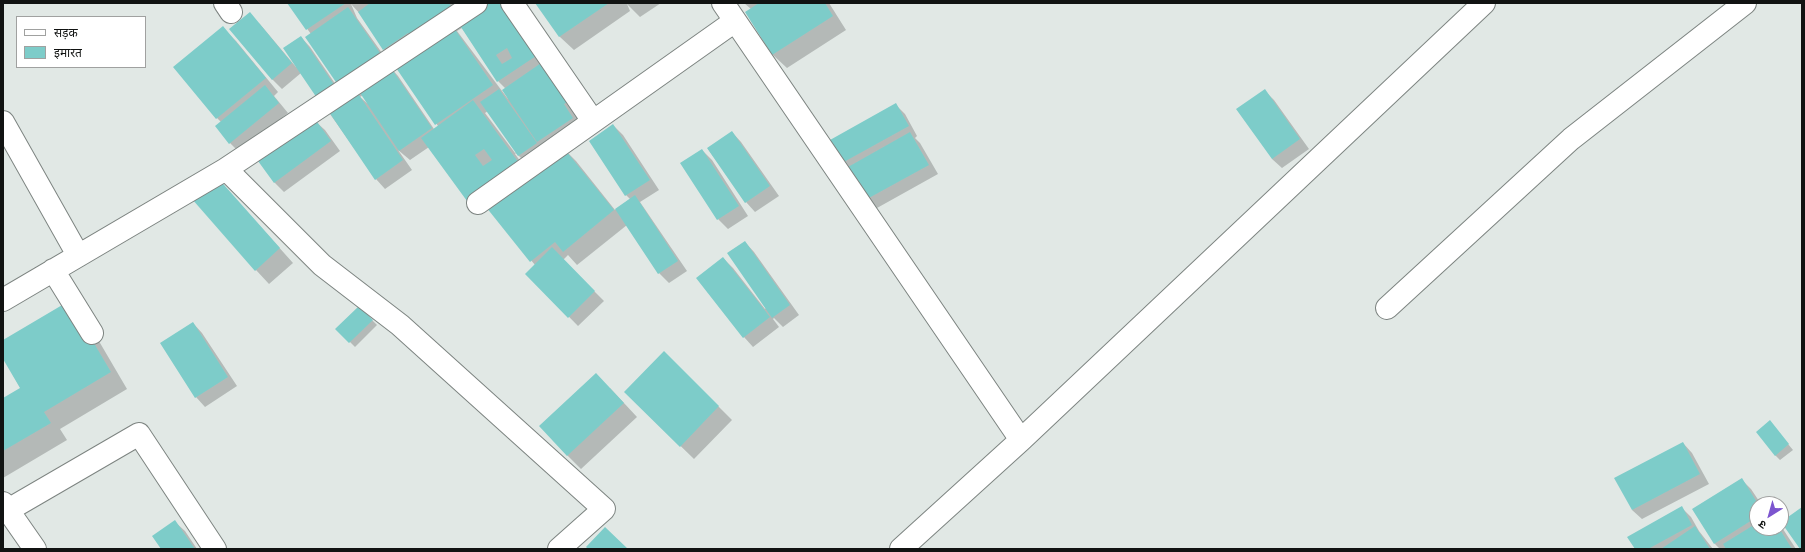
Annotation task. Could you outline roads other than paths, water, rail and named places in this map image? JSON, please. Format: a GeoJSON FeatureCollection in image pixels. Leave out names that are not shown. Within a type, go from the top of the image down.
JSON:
{"type":"FeatureCollection","features":[{"type":"Feature","properties":{"kind":"street"},"geometry":{"type":"LineString","coordinates":[[3,300],[226,169],[476,3]]}},
{"type":"Feature","properties":{"kind":"street"},"geometry":{"type":"LineString","coordinates":[[512,3],[593,121]]}},
{"type":"Feature","properties":{"kind":"street"},"geometry":{"type":"LineString","coordinates":[[723,3],[1021,440]]}},
{"type":"Feature","properties":{"kind":"street"},"geometry":{"type":"LineString","coordinates":[[901,549],[1021,440],[1484,3]]}},
{"type":"Feature","properties":{"kind":"street"},"geometry":{"type":"LineString","coordinates":[[1387,308],[1571,139],[1743,4]]}},
{"type":"Feature","properties":{"kind":"street"},"geometry":{"type":"LineString","coordinates":[[478,203],[735,21]]}},
{"type":"Feature","properties":{"kind":"street"},"geometry":{"type":"LineString","coordinates":[[3,122],[78,256]]}},
{"type":"Feature","properties":{"kind":"street"},"geometry":{"type":"LineString","coordinates":[[226,169],[322,265],[400,326],[604,509],[559,549]]}},
{"type":"Feature","properties":{"kind":"street"},"geometry":{"type":"LineString","coordinates":[[54,270],[92,333]]}},
{"type":"Feature","properties":{"kind":"street"},"geometry":{"type":"LineString","coordinates":[[35,549],[5,509],[139,434],[215,549]]}}]}
